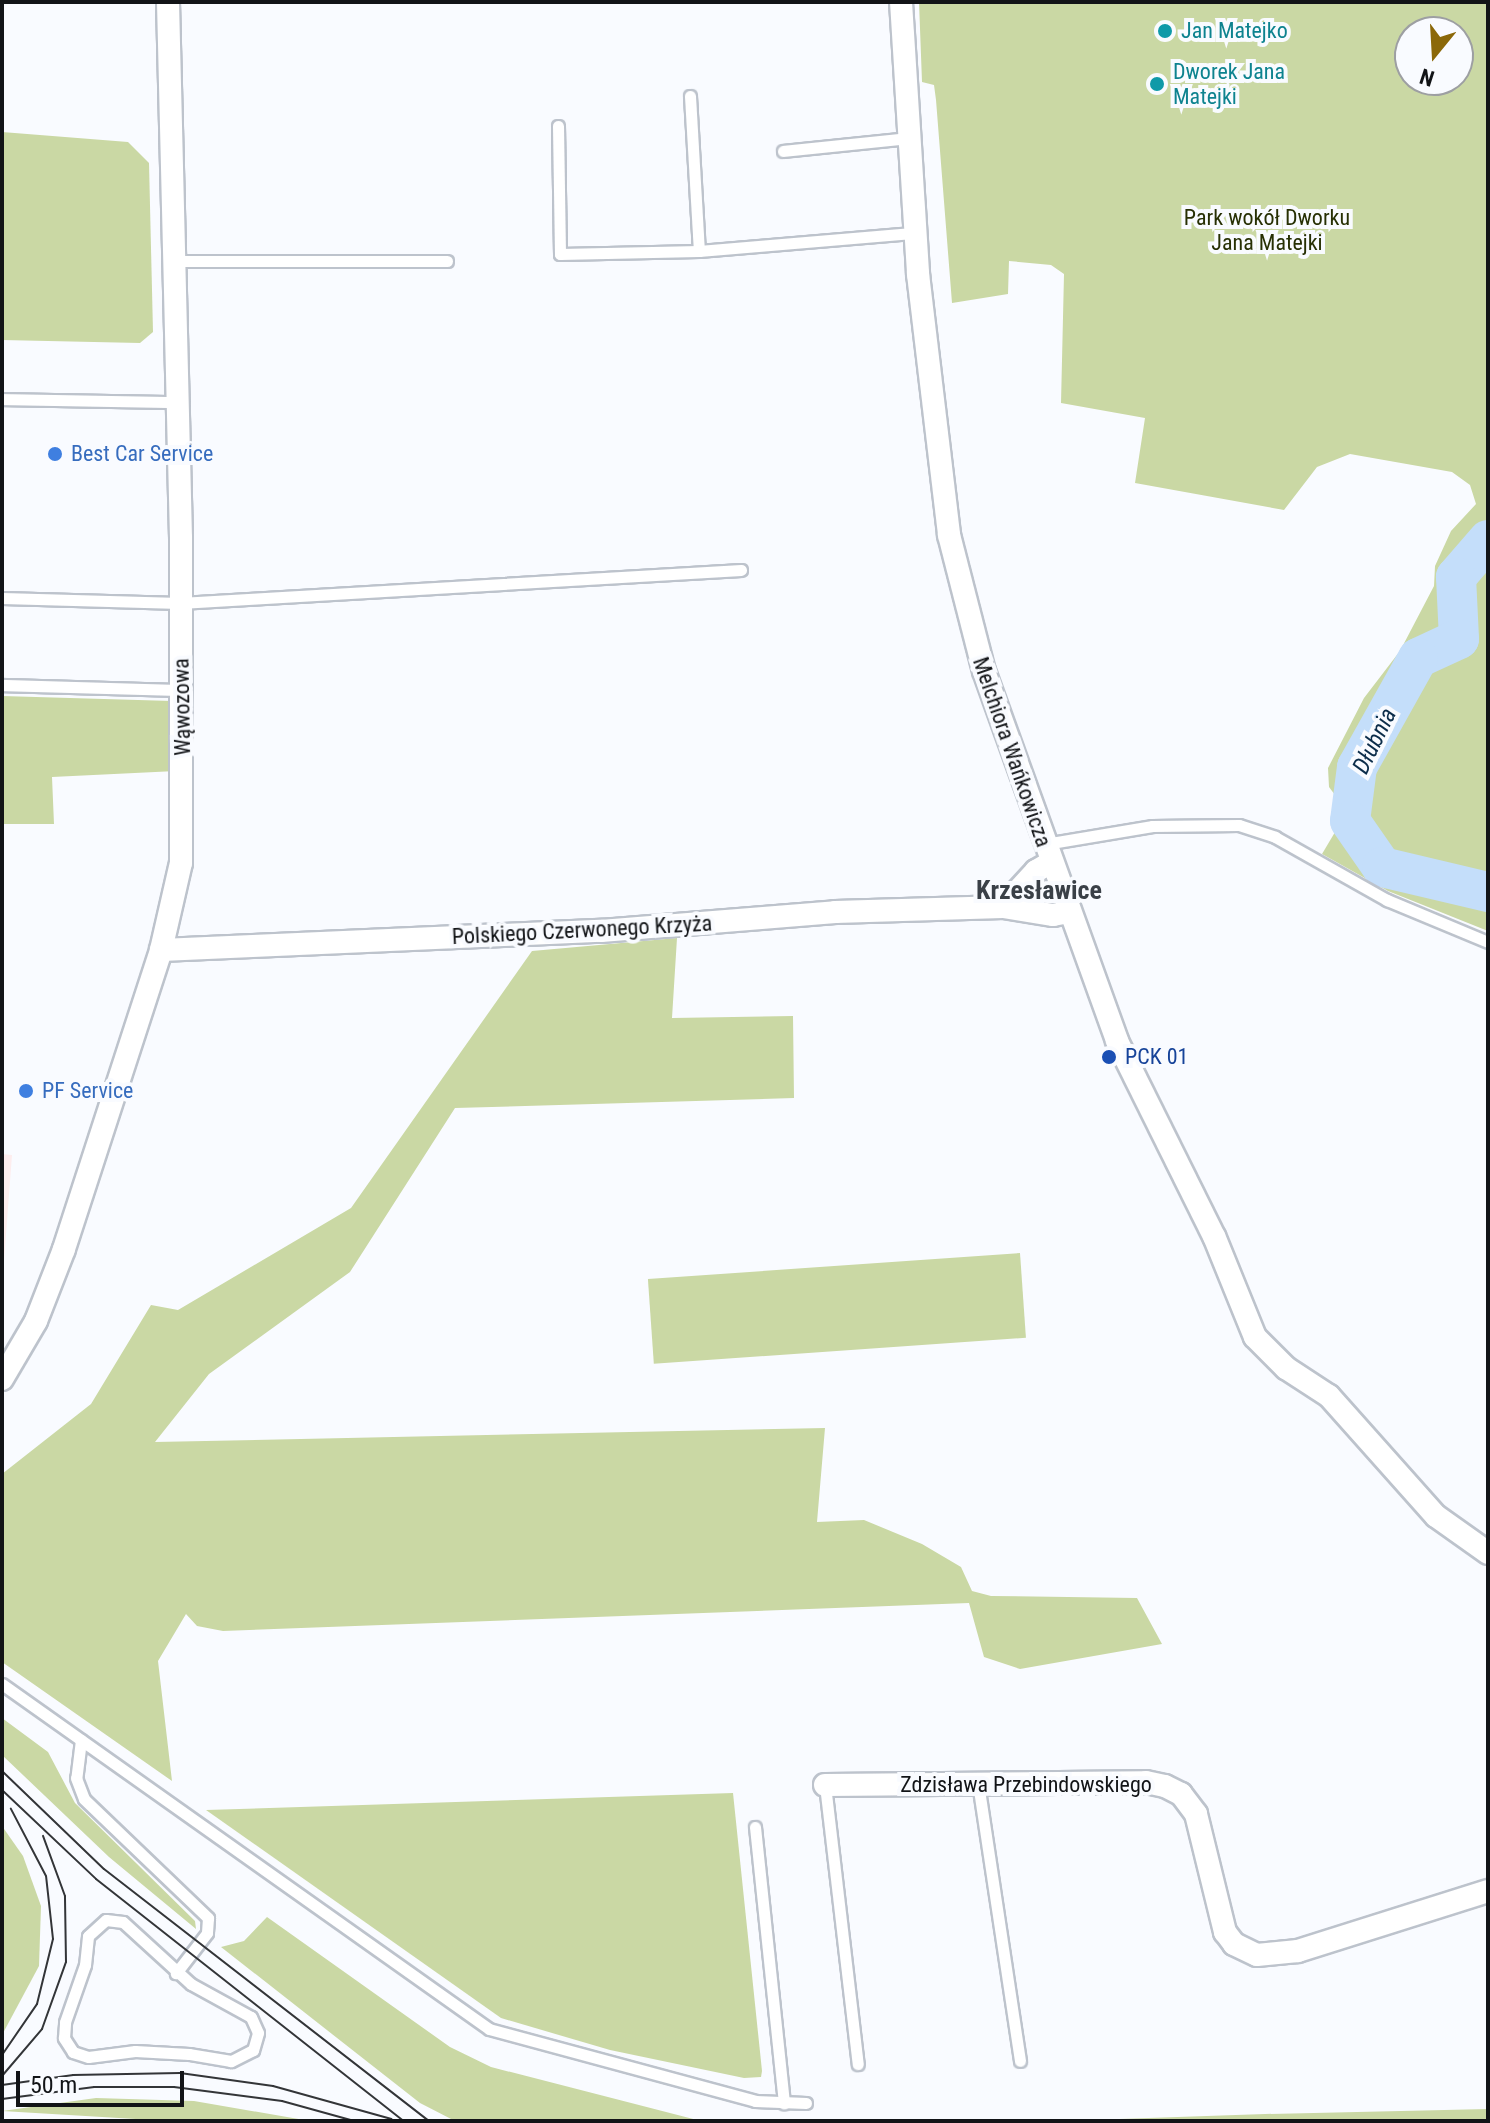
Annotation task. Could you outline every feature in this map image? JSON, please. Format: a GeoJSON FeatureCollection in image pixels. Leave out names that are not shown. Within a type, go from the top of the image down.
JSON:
{"type":"FeatureCollection","features":[{"type":"Feature","properties":{"kind":"street","name":"Wąwozowa"},"geometry":{"type":"LineString","coordinates":[[2,1379],[36,1321],[64,1249],[161,950],[181,863],[182,690],[168,2]]}},
{"type":"Feature","properties":{"kind":"street","name":"Melchiora Wańkowicza"},"geometry":{"type":"LineString","coordinates":[[901,2],[915,233],[949,535],[968,620],[1068,912],[1117,1041],[1214,1236],[1255,1337],[1286,1368],[1339,1405],[1436,1516],[1488,1553]]}},
{"type":"Feature","properties":{"kind":"street"},"geometry":{"type":"LineString","coordinates":[[1003,907],[1047,854]]}},
{"type":"Feature","properties":{"kind":"street","name":"Polskiego Czerwonego Krzyża"},"geometry":{"type":"LineString","coordinates":[[161,950],[1003,907],[1053,915],[1068,912]]}},
{"type":"Feature","properties":{"kind":"street","name":"Zdzisława Przebindowskiego"},"geometry":{"type":"LineString","coordinates":[[825,1785],[1146,1782],[1174,1790],[1196,1814],[1225,1932],[1234,1944],[1257,1955],[1298,1951],[1488,1891]]}},
{"type":"Feature","properties":{"kind":"lane"},"geometry":{"type":"LineString","coordinates":[[690,96],[699,251]]}},
{"type":"Feature","properties":{"kind":"lane"},"geometry":{"type":"LineString","coordinates":[[558,126],[560,254],[699,251],[915,233]]}},
{"type":"Feature","properties":{"kind":"lane"},"geometry":{"type":"LineString","coordinates":[[783,151],[908,138]]}},
{"type":"Feature","properties":{"kind":"lane"},"geometry":{"type":"LineString","coordinates":[[174,261],[447,261]]}},
{"type":"Feature","properties":{"kind":"lane"},"geometry":{"type":"LineString","coordinates":[[2,399],[176,402]]}},
{"type":"Feature","properties":{"kind":"lane"},"geometry":{"type":"LineString","coordinates":[[2,598],[180,603],[741,570]]}},
{"type":"Feature","properties":{"kind":"lane"},"geometry":{"type":"LineString","coordinates":[[2,685],[182,690]]}},
{"type":"Feature","properties":{"kind":"lane"},"geometry":{"type":"LineString","coordinates":[[1047,854],[1152,826],[1239,825],[1275,837],[1387,900],[1488,942]]}},
{"type":"Feature","properties":{"kind":"lane"},"geometry":{"type":"LineString","coordinates":[[2,1684],[489,2029],[740,2097],[806,2103]]}},
{"type":"Feature","properties":{"kind":"lane"},"geometry":{"type":"LineString","coordinates":[[81,1740],[76,1778],[84,1799],[208,1918],[207,1933],[176,1973]]}},
{"type":"Feature","properties":{"kind":"lane"},"geometry":{"type":"LineString","coordinates":[[978,1783],[1020,2061]]}},
{"type":"Feature","properties":{"kind":"lane"},"geometry":{"type":"LineString","coordinates":[[825,1785],[858,2064]]}},
{"type":"Feature","properties":{"kind":"lane"},"geometry":{"type":"LineString","coordinates":[[755,1827],[784,2103]]}},
{"type":"Feature","properties":{"kind":"lane"},"geometry":{"type":"LineString","coordinates":[[123,1922],[176,1973],[251,2017],[258,2033],[247,2056],[231,2061],[135,2051],[88,2057],[67,2046],[65,2022],[85,1965],[88,1936],[98,1924],[123,1922]]}},
{"type":"Feature","properties":{"kind":"shaded area"},"geometry":{"type":"Polygon","coordinates":[[[2,1154],[12,1155],[2,1287],[2,1154]]]}},
{"type":"Feature","properties":{"kind":"green space","name":"Park wokół Dworku Jana Matejki"},"geometry":{"type":"Polygon","coordinates":[[[919,2],[1488,2],[1488,931],[1388,891],[1322,854],[1341,822],[1341,803],[1329,787],[1328,768],[1364,698],[1400,651],[1434,586],[1435,566],[1451,531],[1476,504],[1470,485],[1452,472],[1350,454],[1317,467],[1284,510],[1135,483],[1145,418],[1061,403],[1064,274],[1051,265],[1009,261],[1008,294],[952,303],[934,85],[922,82],[919,2]]]}},
{"type":"Feature","properties":{"kind":"green space"},"geometry":{"type":"Polygon","coordinates":[[[2,132],[128,142],[149,163],[153,332],[140,343],[2,340],[2,132]]]}},
{"type":"Feature","properties":{"kind":"green space"},"geometry":{"type":"Polygon","coordinates":[[[2,696],[172,701],[176,771],[52,777],[54,824],[2,824],[2,696]]]}},
{"type":"Feature","properties":{"kind":"green space"},"geometry":{"type":"Polygon","coordinates":[[[677,938],[672,1018],[793,1016],[794,1098],[455,1108],[350,1272],[209,1374],[155,1442],[825,1428],[817,1522],[864,1520],[922,1544],[961,1567],[972,1591],[991,1596],[1137,1598],[1162,1644],[1020,1669],[984,1657],[969,1603],[223,1631],[197,1626],[186,1614],[158,1661],[172,1781],[2,1662],[2,1474],[91,1404],[151,1305],[178,1310],[351,1208],[532,951],[677,938]]]}},
{"type":"Feature","properties":{"kind":"green space"},"geometry":{"type":"Polygon","coordinates":[[[1020,1253],[1026,1338],[654,1364],[648,1279],[1020,1253]]]}},
{"type":"Feature","properties":{"kind":"green space"},"geometry":{"type":"Polygon","coordinates":[[[2,1718],[48,1752],[75,1803],[195,1921],[196,1929],[109,1857],[2,1755],[2,1718]]]}},
{"type":"Feature","properties":{"kind":"green space"},"geometry":{"type":"Polygon","coordinates":[[[733,1793],[761,2077],[744,2078],[610,2050],[501,2018],[206,1810],[733,1793]]]}},
{"type":"Feature","properties":{"kind":"green space"},"geometry":{"type":"Polygon","coordinates":[[[2,1826],[23,1856],[41,1906],[39,1966],[2,2035],[2,1826]]]}},
{"type":"Feature","properties":{"kind":"green space"},"geometry":{"type":"Polygon","coordinates":[[[267,1917],[450,2047],[491,2067],[701,2121],[455,2121],[420,2103],[221,1947],[244,1941],[267,1917]]]}},
{"type":"Feature","properties":{"kind":"green space"},"geometry":{"type":"Polygon","coordinates":[[[96,2098],[194,2101],[310,2121],[169,2121],[2,2111],[96,2098]]]}},
{"type":"Feature","properties":{"kind":"green space"},"geometry":{"type":"Polygon","coordinates":[[[1488,2109],[1488,2121],[1061,2121],[1265,2114],[1488,2109]]]}},
{"type":"Feature","properties":{"kind":"waterway","name":"Dłubnia"},"geometry":{"type":"LineString","coordinates":[[1488,540],[1456,577],[1459,639],[1418,658],[1357,767],[1350,821],[1382,867],[1488,892]]}},
{"type":"Feature","properties":{"kind":"tram line"},"geometry":{"type":"LineString","coordinates":[[2,1771],[104,1869],[429,2121]]}},
{"type":"Feature","properties":{"kind":"tram line"},"geometry":{"type":"LineString","coordinates":[[2,1790],[96,1879],[403,2121]]}},
{"type":"Feature","properties":{"kind":"tram line"},"geometry":{"type":"LineString","coordinates":[[2,2055],[37,2004],[53,1939],[46,1876],[11,1809]]}},
{"type":"Feature","properties":{"kind":"tram line"},"geometry":{"type":"LineString","coordinates":[[2,2076],[42,2029],[66,1962],[65,1896],[43,1836]]}},
{"type":"Feature","properties":{"kind":"tram line"},"geometry":{"type":"LineString","coordinates":[[2,2085],[73,2075],[180,2073],[273,2086],[391,2119]]}},
{"type":"Feature","properties":{"kind":"tram line"},"geometry":{"type":"LineString","coordinates":[[2,2099],[94,2087],[174,2087],[282,2101],[354,2121]]}},
{"type":"Feature","properties":{"kind":"place","name":"Jan Matejko"},"geometry":{"type":"Point","coordinates":[1165,31]}},
{"type":"Feature","properties":{"kind":"place","name":"Dworek Jana Matejki"},"geometry":{"type":"Point","coordinates":[1157,84]}},
{"type":"Feature","properties":{"kind":"place","name":"Best Car Service"},"geometry":{"type":"Point","coordinates":[55,454]}},
{"type":"Feature","properties":{"kind":"place","name":"PCK 01"},"geometry":{"type":"Point","coordinates":[1109,1057]}},
{"type":"Feature","properties":{"kind":"place","name":"PF Service"},"geometry":{"type":"Point","coordinates":[26,1091]}},
{"type":"Feature","properties":{"kind":"district","name":"Krzesławice"},"geometry":{"type":"Point","coordinates":[1039,891]}}]}
